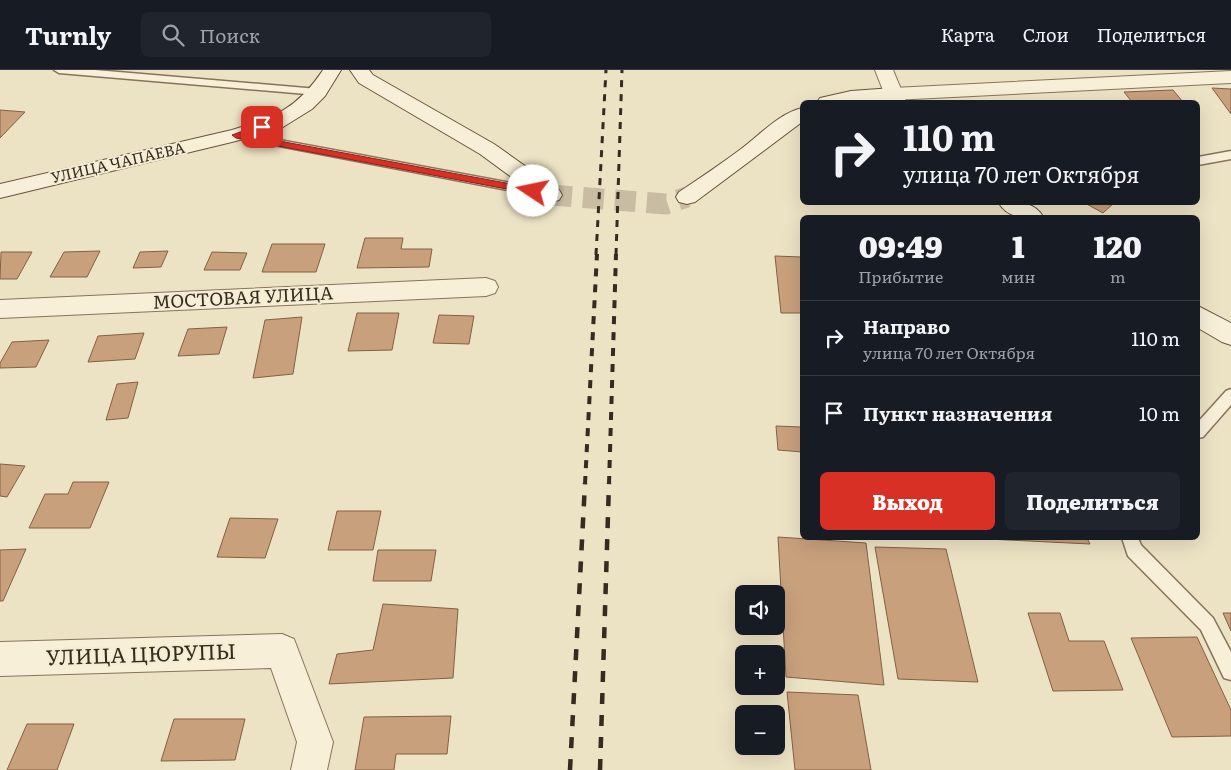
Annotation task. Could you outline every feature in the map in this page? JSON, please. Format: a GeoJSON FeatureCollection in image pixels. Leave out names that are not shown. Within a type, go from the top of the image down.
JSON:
{"type":"FeatureCollection","features":[{"type":"Feature","properties":{"kind":"street","name":"УЛИЦА ЧАПАЕВА"},"geometry":{"type":"LineString","coordinates":[[0,191],[236,135],[276,123],[305,105],[318,92],[332,70]]}},
{"type":"Feature","properties":{"kind":"street"},"geometry":{"type":"LineString","coordinates":[[359,70],[366,79],[487,149],[551,195]]}},
{"type":"Feature","properties":{"kind":"street"},"geometry":{"type":"LineString","coordinates":[[884,70],[896,98]]}},
{"type":"Feature","properties":{"kind":"street"},"geometry":{"type":"LineString","coordinates":[[837,100],[851,97],[896,98],[983,91],[1139,75],[1231,77]]}},
{"type":"Feature","properties":{"kind":"street"},"geometry":{"type":"LineString","coordinates":[[687,197],[748,154],[782,126],[800,115]]}},
{"type":"Feature","properties":{"kind":"street"},"geometry":{"type":"LineString","coordinates":[[1014,205],[1028,215]]}},
{"type":"Feature","properties":{"kind":"street","name":"МОСТОВАЯ УЛИЦА"},"geometry":{"type":"LineString","coordinates":[[0,309],[486,287]]}},
{"type":"Feature","properties":{"kind":"street"},"geometry":{"type":"LineString","coordinates":[[1200,317],[1231,336]]}},
{"type":"Feature","properties":{"kind":"street","name":"УЛИЦА ЦЮРУПЫ"},"geometry":{"type":"LineString","coordinates":[[0,659],[282,651],[315,742],[309,770]]}},
{"type":"Feature","properties":{"kind":"lane"},"geometry":{"type":"LineString","coordinates":[[60,70],[318,92]]}},
{"type":"Feature","properties":{"kind":"lane"},"geometry":{"type":"LineString","coordinates":[[236,135],[551,195]]}},
{"type":"Feature","properties":{"kind":"lane"},"geometry":{"type":"LineString","coordinates":[[1200,161],[1231,155]]}},
{"type":"Feature","properties":{"kind":"lane"},"geometry":{"type":"LineString","coordinates":[[1200,430],[1231,395]]}},
{"type":"Feature","properties":{"kind":"lane"},"geometry":{"type":"LineString","coordinates":[[1131,540],[1134,550],[1207,624],[1231,671]]}},
{"type":"Feature","properties":{"kind":"building"},"geometry":{"type":"Polygon","coordinates":[[[1212,88],[1231,89],[1231,114],[1212,88]]]}},
{"type":"Feature","properties":{"kind":"building"},"geometry":{"type":"Polygon","coordinates":[[[1173,90],[1181,100],[1130,100],[1124,92],[1173,90]]]}},
{"type":"Feature","properties":{"kind":"building"},"geometry":{"type":"Polygon","coordinates":[[[0,110],[25,112],[0,138],[0,110]]]}},
{"type":"Feature","properties":{"kind":"building"},"geometry":{"type":"Polygon","coordinates":[[[1088,205],[1112,205],[1103,213],[1088,205]]]}},
{"type":"Feature","properties":{"kind":"building"},"geometry":{"type":"Polygon","coordinates":[[[365,238],[403,238],[401,249],[432,249],[429,267],[357,268],[365,238]]]}},
{"type":"Feature","properties":{"kind":"building"},"geometry":{"type":"Polygon","coordinates":[[[272,244],[325,244],[316,272],[262,272],[272,244]]]}},
{"type":"Feature","properties":{"kind":"building"},"geometry":{"type":"Polygon","coordinates":[[[100,251],[87,277],[50,277],[64,252],[100,251]]]}},
{"type":"Feature","properties":{"kind":"building"},"geometry":{"type":"Polygon","coordinates":[[[168,251],[161,267],[133,268],[140,252],[168,251]]]}},
{"type":"Feature","properties":{"kind":"building"},"geometry":{"type":"Polygon","coordinates":[[[1,252],[32,252],[17,279],[0,279],[1,252]]]}},
{"type":"Feature","properties":{"kind":"building"},"geometry":{"type":"Polygon","coordinates":[[[212,252],[247,253],[240,270],[204,270],[212,252]]]}},
{"type":"Feature","properties":{"kind":"building"},"geometry":{"type":"Polygon","coordinates":[[[775,256],[800,257],[800,313],[781,313],[775,256]]]}},
{"type":"Feature","properties":{"kind":"building"},"geometry":{"type":"Polygon","coordinates":[[[357,313],[399,313],[392,350],[348,351],[357,313]]]}},
{"type":"Feature","properties":{"kind":"building"},"geometry":{"type":"Polygon","coordinates":[[[439,315],[474,316],[469,344],[433,343],[439,315]]]}},
{"type":"Feature","properties":{"kind":"building"},"geometry":{"type":"Polygon","coordinates":[[[302,317],[293,374],[253,378],[265,320],[302,317]]]}},
{"type":"Feature","properties":{"kind":"building"},"geometry":{"type":"Polygon","coordinates":[[[227,327],[219,354],[178,356],[188,329],[227,327]]]}},
{"type":"Feature","properties":{"kind":"building"},"geometry":{"type":"Polygon","coordinates":[[[144,333],[135,359],[88,362],[98,336],[144,333]]]}},
{"type":"Feature","properties":{"kind":"building"},"geometry":{"type":"Polygon","coordinates":[[[49,340],[36,367],[0,368],[0,363],[12,342],[49,340]]]}},
{"type":"Feature","properties":{"kind":"building"},"geometry":{"type":"Polygon","coordinates":[[[138,382],[128,418],[106,420],[117,384],[138,382]]]}},
{"type":"Feature","properties":{"kind":"building"},"geometry":{"type":"Polygon","coordinates":[[[776,426],[800,427],[800,452],[778,450],[776,426]]]}},
{"type":"Feature","properties":{"kind":"building"},"geometry":{"type":"Polygon","coordinates":[[[0,464],[25,466],[7,497],[0,496],[0,464]]]}},
{"type":"Feature","properties":{"kind":"building"},"geometry":{"type":"Polygon","coordinates":[[[73,482],[109,482],[90,528],[29,528],[45,494],[68,494],[73,482]]]}},
{"type":"Feature","properties":{"kind":"building"},"geometry":{"type":"Polygon","coordinates":[[[337,511],[381,511],[373,550],[328,550],[337,511]]]}},
{"type":"Feature","properties":{"kind":"building"},"geometry":{"type":"Polygon","coordinates":[[[230,518],[278,519],[265,558],[217,557],[230,518]]]}},
{"type":"Feature","properties":{"kind":"building"},"geometry":{"type":"Polygon","coordinates":[[[778,537],[866,543],[884,685],[786,677],[784,635],[785,585],[781,585],[778,537]]]}},
{"type":"Feature","properties":{"kind":"building"},"geometry":{"type":"Polygon","coordinates":[[[1008,540],[1088,540],[1090,544],[1008,540]]]}},
{"type":"Feature","properties":{"kind":"building"},"geometry":{"type":"Polygon","coordinates":[[[875,547],[946,549],[978,682],[898,679],[875,547]]]}},
{"type":"Feature","properties":{"kind":"building"},"geometry":{"type":"Polygon","coordinates":[[[26,549],[3,601],[0,601],[0,550],[26,549]]]}},
{"type":"Feature","properties":{"kind":"building"},"geometry":{"type":"Polygon","coordinates":[[[378,550],[436,550],[431,581],[373,581],[378,550]]]}},
{"type":"Feature","properties":{"kind":"building"},"geometry":{"type":"Polygon","coordinates":[[[383,604],[458,609],[453,678],[329,684],[337,654],[373,650],[383,604]]]}},
{"type":"Feature","properties":{"kind":"building"},"geometry":{"type":"Polygon","coordinates":[[[1028,613],[1060,613],[1069,641],[1104,641],[1123,690],[1053,691],[1028,613]]]}},
{"type":"Feature","properties":{"kind":"building"},"geometry":{"type":"Polygon","coordinates":[[[1223,613],[1231,613],[1231,631],[1223,613]]]}},
{"type":"Feature","properties":{"kind":"building"},"geometry":{"type":"Polygon","coordinates":[[[1197,637],[1231,710],[1231,736],[1172,737],[1131,638],[1197,637]]]}},
{"type":"Feature","properties":{"kind":"building"},"geometry":{"type":"Polygon","coordinates":[[[787,692],[858,695],[871,770],[795,770],[787,692]]]}},
{"type":"Feature","properties":{"kind":"building"},"geometry":{"type":"Polygon","coordinates":[[[451,716],[447,754],[396,754],[394,770],[355,770],[364,717],[451,716]]]}},
{"type":"Feature","properties":{"kind":"building"},"geometry":{"type":"Polygon","coordinates":[[[174,719],[245,719],[235,760],[161,761],[174,719]]]}},
{"type":"Feature","properties":{"kind":"building"},"geometry":{"type":"Polygon","coordinates":[[[27,724],[74,724],[57,770],[7,770],[27,724]]]}},
{"type":"Feature","properties":{"kind":"tunnel"},"geometry":{"type":"LineString","coordinates":[[551,195],[666,204],[687,197]]}},
{"type":"Feature","properties":{"kind":"railway"},"geometry":{"type":"LineString","coordinates":[[596,255],[606,70]]}},
{"type":"Feature","properties":{"kind":"railway"},"geometry":{"type":"LineString","coordinates":[[616,255],[622,70]]}},
{"type":"Feature","properties":{"kind":"railway"},"geometry":{"type":"LineString","coordinates":[[585,484],[597,254]]}},
{"type":"Feature","properties":{"kind":"railway"},"geometry":{"type":"LineString","coordinates":[[609,484],[616,254]]}},
{"type":"Feature","properties":{"kind":"railway"},"geometry":{"type":"LineString","coordinates":[[570,770],[585,483]]}},
{"type":"Feature","properties":{"kind":"railway"},"geometry":{"type":"LineString","coordinates":[[600,770],[609,483]]}},
{"type":"Feature","properties":{"kind":"route"},"geometry":{"type":"LineString","coordinates":[[262,127],[236,135],[533,191]]}}]}
